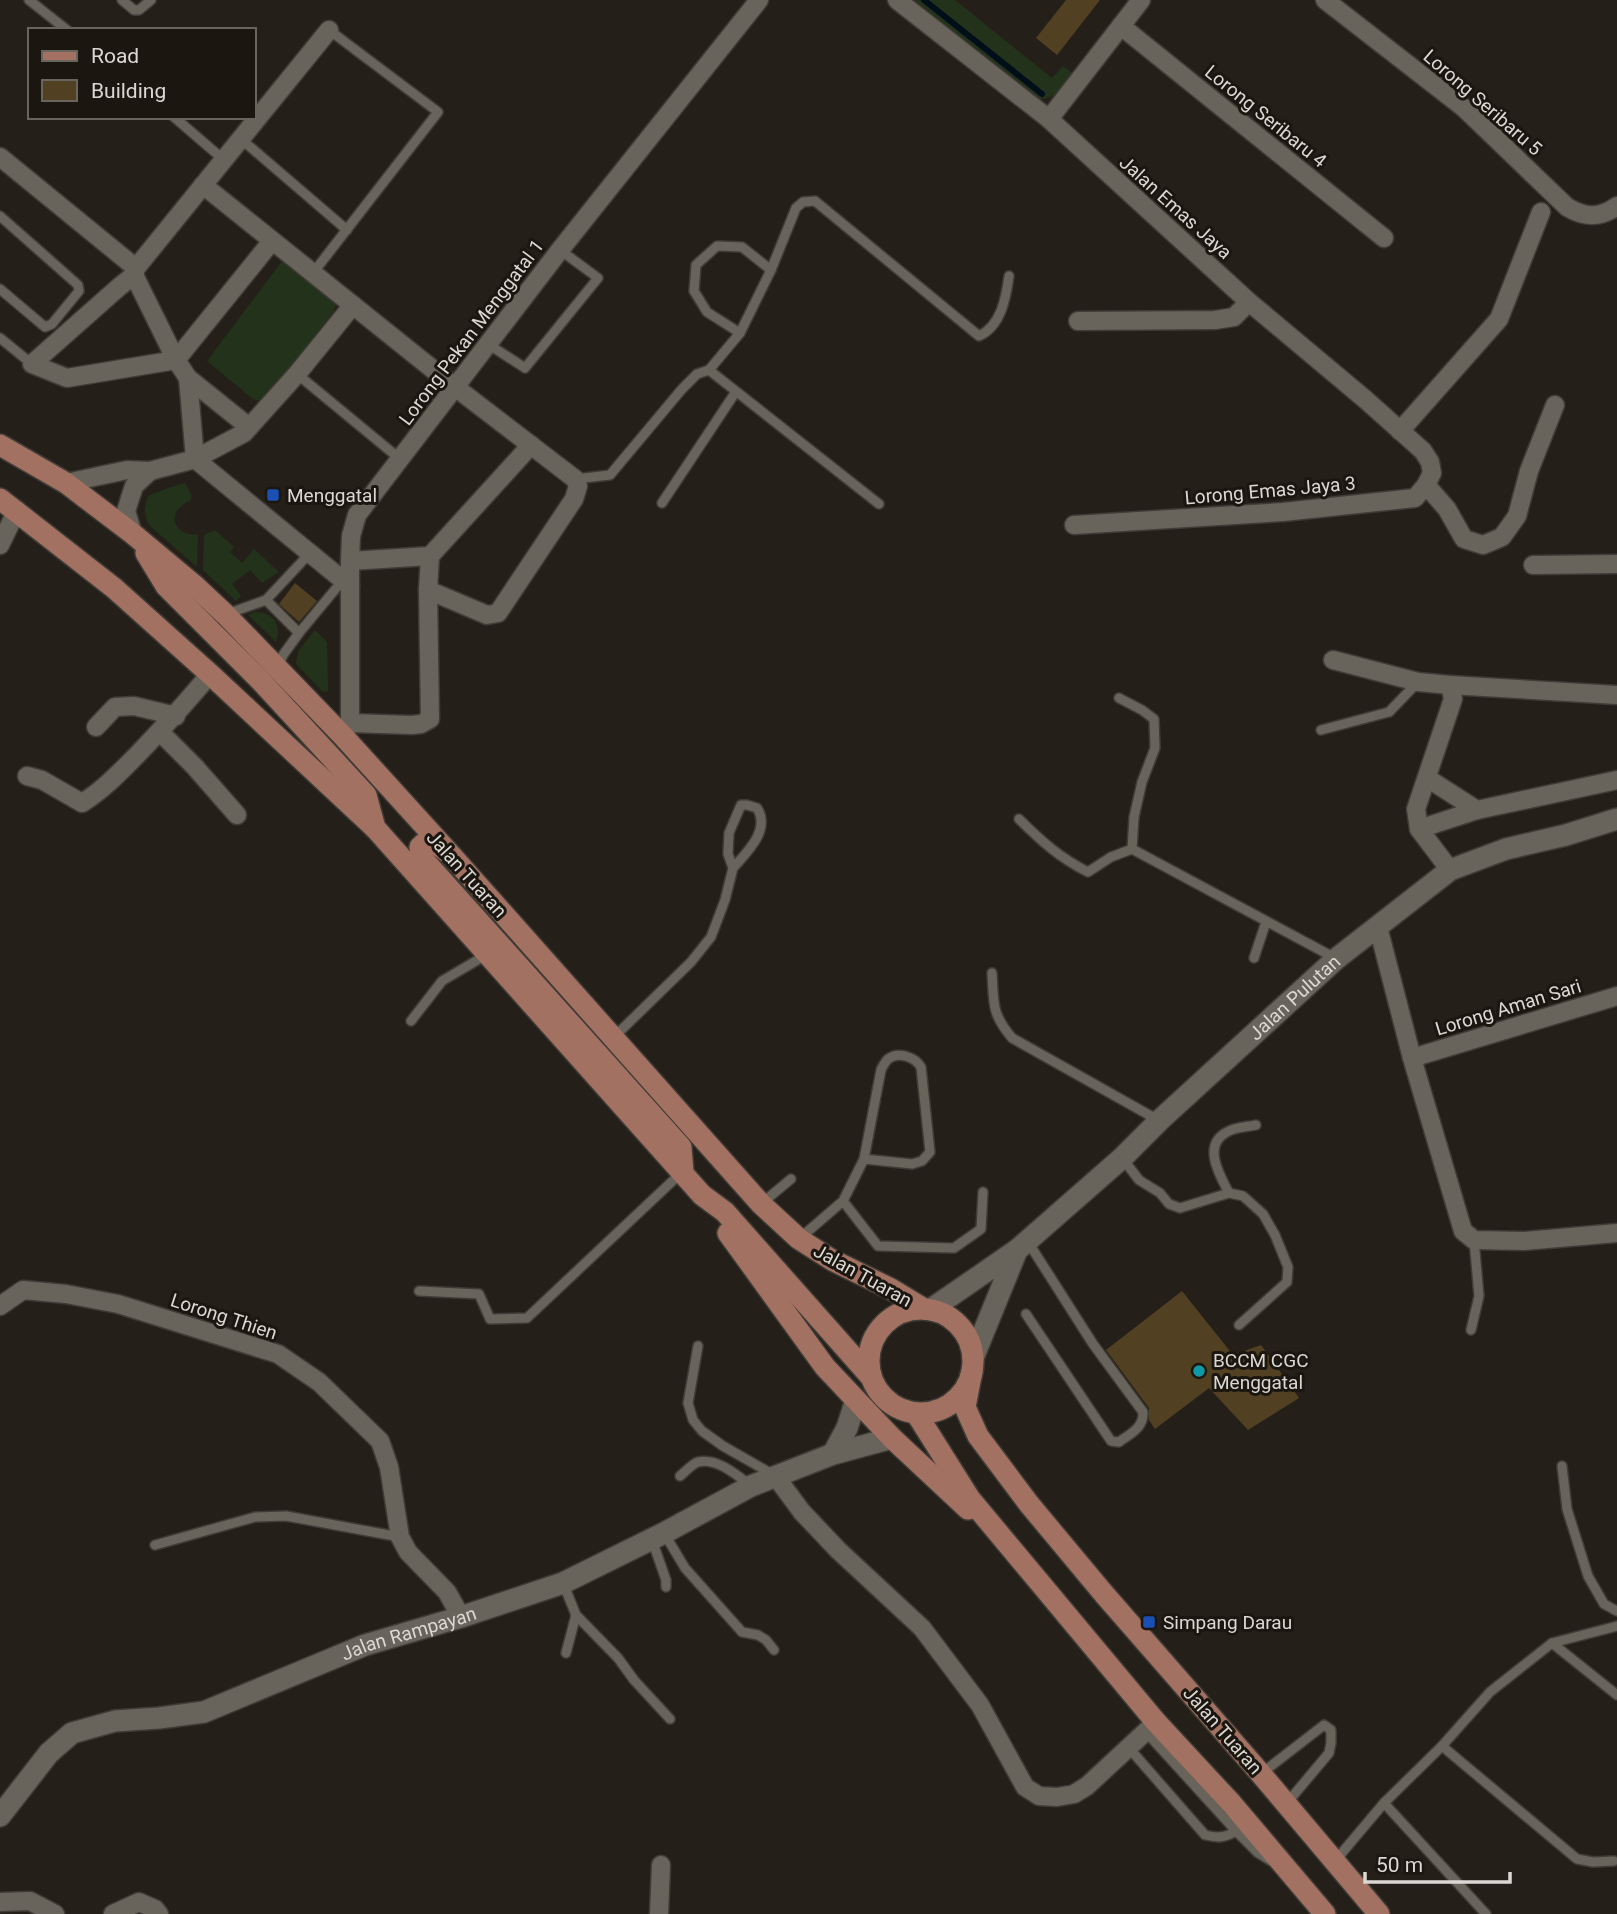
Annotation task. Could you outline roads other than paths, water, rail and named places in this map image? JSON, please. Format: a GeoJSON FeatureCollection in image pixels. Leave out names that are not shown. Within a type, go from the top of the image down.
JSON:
{"type":"FeatureCollection","features":[{"type":"Feature","properties":{"kind":"main road","name":"Jalan Tuaran"},"geometry":{"type":"LineString","coordinates":[[0,445],[66,483],[133,534],[194,585],[346,729],[451,855],[761,1204],[799,1239],[832,1261],[891,1289],[927,1310]]}},
{"type":"Feature","properties":{"kind":"main road","name":"Jalan Tuaran"},"geometry":{"type":"LineString","coordinates":[[8,505],[114,588],[374,828],[702,1195],[725,1212],[871,1377]]}},
{"type":"Feature","properties":{"kind":"main road"},"geometry":{"type":"LineString","coordinates":[[133,534],[166,586],[260,680],[366,795],[374,828]]}},
{"type":"Feature","properties":{"kind":"main road"},"geometry":{"type":"LineString","coordinates":[[451,855],[432,842],[420,847],[421,857],[681,1147],[683,1172]]}},
{"type":"Feature","properties":{"kind":"main road"},"geometry":{"type":"LineString","coordinates":[[702,1195],[825,1367],[892,1438],[963,1505],[993,1526]]}},
{"type":"Feature","properties":{"kind":"main road"},"geometry":{"type":"LineString","coordinates":[[912,1310],[941,1313],[959,1326],[971,1347],[972,1365],[965,1389],[952,1403],[935,1412],[916,1413],[886,1401],[871,1377],[870,1352],[873,1340],[889,1320],[912,1310]]}},
{"type":"Feature","properties":{"kind":"main road","name":"Jalan Tuaran"},"geometry":{"type":"LineString","coordinates":[[972,1365],[965,1407],[978,1436],[1029,1504],[1104,1594],[1379,1914]]}},
{"type":"Feature","properties":{"kind":"main road"},"geometry":{"type":"LineString","coordinates":[[916,1413],[971,1499],[1150,1727],[1232,1804],[1325,1914]]}},
{"type":"Feature","properties":{"kind":"street","name":"Lorong Pekan Menggatal 1"},"geometry":{"type":"LineString","coordinates":[[346,729],[346,583],[351,536],[357,515],[560,250],[759,0]]}},
{"type":"Feature","properties":{"kind":"street","name":"Jalan Emas Jaya"},"geometry":{"type":"LineString","coordinates":[[897,0],[1049,119],[1250,302],[1423,451],[1430,462],[1432,473],[1426,485]]}},
{"type":"Feature","properties":{"kind":"street"},"geometry":{"type":"LineString","coordinates":[[1049,119],[1141,0]]}},
{"type":"Feature","properties":{"kind":"street","name":"Lorong Seribaru 5"},"geometry":{"type":"LineString","coordinates":[[1325,0],[1464,108],[1567,207],[1592,216],[1607,214],[1617,206]]}},
{"type":"Feature","properties":{"kind":"street","name":"Lorong Seribaru 4"},"geometry":{"type":"LineString","coordinates":[[1121,26],[1384,239]]}},
{"type":"Feature","properties":{"kind":"street"},"geometry":{"type":"LineString","coordinates":[[272,241],[176,360],[67,378],[32,365],[135,272],[329,30]]}},
{"type":"Feature","properties":{"kind":"street"},"geometry":{"type":"LineString","coordinates":[[0,157],[135,272],[176,360],[188,378],[249,427]]}},
{"type":"Feature","properties":{"kind":"street"},"geometry":{"type":"LineString","coordinates":[[203,185],[455,387],[575,479],[578,486],[574,499],[498,613],[487,615],[428,590]]}},
{"type":"Feature","properties":{"kind":"street"},"geometry":{"type":"LineString","coordinates":[[1400,431],[1499,319],[1541,212]]}},
{"type":"Feature","properties":{"kind":"street"},"geometry":{"type":"LineString","coordinates":[[1078,321],[1216,320],[1234,317],[1250,302]]}},
{"type":"Feature","properties":{"kind":"street"},"geometry":{"type":"LineString","coordinates":[[66,483],[127,470],[150,471],[195,459],[244,433],[353,305]]}},
{"type":"Feature","properties":{"kind":"street"},"geometry":{"type":"LineString","coordinates":[[188,378],[195,459],[346,583]]}},
{"type":"Feature","properties":{"kind":"street"},"geometry":{"type":"LineString","coordinates":[[1426,485],[1447,509],[1464,538],[1483,545],[1502,537],[1517,516],[1529,471],[1555,405]]}},
{"type":"Feature","properties":{"kind":"street"},"geometry":{"type":"LineString","coordinates":[[346,729],[421,724],[430,719],[430,556],[531,445]]}},
{"type":"Feature","properties":{"kind":"street"},"geometry":{"type":"LineString","coordinates":[[133,534],[126,511],[134,486],[150,471]]}},
{"type":"Feature","properties":{"kind":"street","name":"Lorong Emas Jaya 3"},"geometry":{"type":"LineString","coordinates":[[1074,525],[1283,512],[1415,498],[1426,485]]}},
{"type":"Feature","properties":{"kind":"street"},"geometry":{"type":"LineString","coordinates":[[0,545],[8,505]]}},
{"type":"Feature","properties":{"kind":"street"},"geometry":{"type":"LineString","coordinates":[[350,561],[430,556]]}},
{"type":"Feature","properties":{"kind":"street"},"geometry":{"type":"LineString","coordinates":[[1533,565],[1617,564]]}},
{"type":"Feature","properties":{"kind":"street"},"geometry":{"type":"LineString","coordinates":[[1333,660],[1419,682],[1617,695]]}},
{"type":"Feature","properties":{"kind":"street"},"geometry":{"type":"LineString","coordinates":[[27,776],[43,780],[82,803],[103,790],[176,716],[210,674]]}},
{"type":"Feature","properties":{"kind":"street"},"geometry":{"type":"LineString","coordinates":[[1450,685],[1453,699],[1416,809],[1419,829],[1450,870]]}},
{"type":"Feature","properties":{"kind":"street"},"geometry":{"type":"LineString","coordinates":[[96,727],[114,707],[134,706],[176,716]]}},
{"type":"Feature","properties":{"kind":"street"},"geometry":{"type":"LineString","coordinates":[[160,732],[237,815]]}},
{"type":"Feature","properties":{"kind":"street"},"geometry":{"type":"LineString","coordinates":[[1427,778],[1477,810]]}},
{"type":"Feature","properties":{"kind":"street"},"geometry":{"type":"LineString","coordinates":[[1419,829],[1477,810],[1617,780]]}},
{"type":"Feature","properties":{"kind":"street","name":"Jalan Pulutan"},"geometry":{"type":"LineString","coordinates":[[927,1310],[1022,1245],[1122,1158],[1336,958],[1450,870],[1506,849],[1566,835],[1617,819]]}},
{"type":"Feature","properties":{"kind":"street"},"geometry":{"type":"LineString","coordinates":[[1377,927],[1463,1231],[1474,1240],[1524,1241],[1617,1233]]}},
{"type":"Feature","properties":{"kind":"street","name":"Lorong Aman Sari"},"geometry":{"type":"LineString","coordinates":[[1412,1058],[1617,996]]}},
{"type":"Feature","properties":{"kind":"street","name":"Jalan Pulutan"},"geometry":{"type":"LineString","coordinates":[[972,1365],[1022,1245]]}},
{"type":"Feature","properties":{"kind":"street","name":"Lorong Thien"},"geometry":{"type":"LineString","coordinates":[[0,1306],[23,1290],[66,1294],[118,1304],[278,1354],[319,1382],[380,1441],[389,1467],[400,1536],[408,1552],[447,1592],[461,1617]]}},
{"type":"Feature","properties":{"kind":"street"},"geometry":{"type":"LineString","coordinates":[[833,1454],[847,1428],[856,1400]]}},
{"type":"Feature","properties":{"kind":"street","name":"Jalan Rampayan"},"geometry":{"type":"LineString","coordinates":[[0,1816],[49,1753],[72,1733],[115,1721],[204,1712],[365,1645],[563,1583],[751,1486],[833,1454],[892,1438]]}},
{"type":"Feature","properties":{"kind":"street"},"geometry":{"type":"LineString","coordinates":[[776,1477],[802,1513],[922,1628],[980,1704],[1025,1787],[1039,1796],[1074,1794],[1087,1786],[1150,1727]]}},
{"type":"Feature","properties":{"kind":"street"},"geometry":{"type":"LineString","coordinates":[[659,1914],[660,1865]]}},
{"type":"Feature","properties":{"kind":"street"},"geometry":{"type":"LineString","coordinates":[[0,1902],[30,1901],[55,1914]]}},
{"type":"Feature","properties":{"kind":"street"},"geometry":{"type":"LineString","coordinates":[[113,1914],[139,1902],[155,1909],[159,1914]]}},
{"type":"Feature","properties":{"kind":"lane"},"geometry":{"type":"LineString","coordinates":[[29,0],[64,28]]}},
{"type":"Feature","properties":{"kind":"lane"},"geometry":{"type":"LineString","coordinates":[[122,0],[134,10],[139,10],[151,0]]}},
{"type":"Feature","properties":{"kind":"lane"},"geometry":{"type":"LineString","coordinates":[[313,273],[438,112],[329,30]]}},
{"type":"Feature","properties":{"kind":"lane"},"geometry":{"type":"LineString","coordinates":[[176,119],[224,160]]}},
{"type":"Feature","properties":{"kind":"lane"},"geometry":{"type":"LineString","coordinates":[[241,139],[347,230]]}},
{"type":"Feature","properties":{"kind":"lane"},"geometry":{"type":"LineString","coordinates":[[575,479],[610,475],[682,389],[697,374],[709,370],[740,333],[771,270],[796,208],[803,202],[815,201],[979,336],[988,332],[1005,304],[1009,276]]}},
{"type":"Feature","properties":{"kind":"lane"},"geometry":{"type":"LineString","coordinates":[[0,216],[78,285],[79,291],[52,324],[45,327],[0,289]]}},
{"type":"Feature","properties":{"kind":"lane"},"geometry":{"type":"LineString","coordinates":[[740,333],[707,312],[694,291],[696,265],[717,246],[743,247],[771,270]]}},
{"type":"Feature","properties":{"kind":"lane"},"geometry":{"type":"LineString","coordinates":[[488,344],[525,368],[598,278],[560,250]]}},
{"type":"Feature","properties":{"kind":"lane"},"geometry":{"type":"LineString","coordinates":[[65,308],[78,322]]}},
{"type":"Feature","properties":{"kind":"lane"},"geometry":{"type":"LineString","coordinates":[[0,338],[32,365]]}},
{"type":"Feature","properties":{"kind":"lane"},"geometry":{"type":"LineString","coordinates":[[709,370],[879,504]]}},
{"type":"Feature","properties":{"kind":"lane"},"geometry":{"type":"LineString","coordinates":[[297,374],[400,459]]}},
{"type":"Feature","properties":{"kind":"lane"},"geometry":{"type":"LineString","coordinates":[[662,503],[736,393]]}},
{"type":"Feature","properties":{"kind":"lane"},"geometry":{"type":"LineString","coordinates":[[226,615],[266,600],[310,553]]}},
{"type":"Feature","properties":{"kind":"lane"},"geometry":{"type":"LineString","coordinates":[[278,667],[283,655],[299,634],[346,583]]}},
{"type":"Feature","properties":{"kind":"lane"},"geometry":{"type":"LineString","coordinates":[[266,600],[299,634]]}},
{"type":"Feature","properties":{"kind":"lane"},"geometry":{"type":"LineString","coordinates":[[1321,730],[1389,712],[1419,682]]}},
{"type":"Feature","properties":{"kind":"lane"},"geometry":{"type":"LineString","coordinates":[[1119,698],[1154,719],[1155,748],[1142,782],[1132,849]]}},
{"type":"Feature","properties":{"kind":"lane"},"geometry":{"type":"LineString","coordinates":[[613,1038],[683,971],[711,937],[725,901],[733,868],[753,846],[760,829],[761,815],[757,807],[741,805],[735,815],[729,832],[728,854],[733,868]]}},
{"type":"Feature","properties":{"kind":"lane"},"geometry":{"type":"LineString","coordinates":[[1020,819],[1066,861],[1088,872],[1111,857],[1132,849],[1336,958]]}},
{"type":"Feature","properties":{"kind":"lane"},"geometry":{"type":"LineString","coordinates":[[1254,958],[1266,922]]}},
{"type":"Feature","properties":{"kind":"lane"},"geometry":{"type":"LineString","coordinates":[[411,1021],[442,981],[487,954]]}},
{"type":"Feature","properties":{"kind":"lane"},"geometry":{"type":"LineString","coordinates":[[992,973],[999,1023],[1012,1038],[1160,1120]]}},
{"type":"Feature","properties":{"kind":"lane"},"geometry":{"type":"LineString","coordinates":[[799,1239],[843,1200],[864,1159],[881,1070],[886,1061],[898,1056],[912,1058],[922,1067],[930,1152],[922,1161],[912,1164],[864,1159]]}},
{"type":"Feature","properties":{"kind":"lane"},"geometry":{"type":"LineString","coordinates":[[1229,1193],[1214,1160],[1215,1147],[1220,1136],[1231,1130],[1256,1125]]}},
{"type":"Feature","properties":{"kind":"lane"},"geometry":{"type":"LineString","coordinates":[[1122,1158],[1139,1180],[1160,1192],[1169,1204],[1180,1208],[1229,1193],[1243,1196],[1263,1214],[1288,1267],[1287,1282],[1240,1325]]}},
{"type":"Feature","properties":{"kind":"lane"},"geometry":{"type":"LineString","coordinates":[[419,1291],[479,1294],[490,1318],[527,1318],[683,1172]]}},
{"type":"Feature","properties":{"kind":"lane"},"geometry":{"type":"LineString","coordinates":[[761,1204],[791,1179]]}},
{"type":"Feature","properties":{"kind":"lane"},"geometry":{"type":"LineString","coordinates":[[843,1200],[878,1246],[954,1248],[981,1229],[983,1192]]}},
{"type":"Feature","properties":{"kind":"lane"},"geometry":{"type":"LineString","coordinates":[[1471,1330],[1479,1296],[1474,1240]]}},
{"type":"Feature","properties":{"kind":"lane"},"geometry":{"type":"LineString","coordinates":[[1022,1245],[1143,1412],[1144,1420],[1140,1427],[1119,1442],[1111,1441],[1026,1314]]}},
{"type":"Feature","properties":{"kind":"lane"},"geometry":{"type":"LineString","coordinates":[[698,1346],[688,1404],[692,1420],[723,1446],[776,1477]]}},
{"type":"Feature","properties":{"kind":"lane"},"geometry":{"type":"LineString","coordinates":[[680,1476],[696,1462],[709,1461],[751,1486]]}},
{"type":"Feature","properties":{"kind":"lane"},"geometry":{"type":"LineString","coordinates":[[1562,1466],[1567,1509],[1588,1576],[1604,1604],[1617,1611]]}},
{"type":"Feature","properties":{"kind":"lane"},"geometry":{"type":"LineString","coordinates":[[155,1545],[255,1517],[286,1516],[400,1536]]}},
{"type":"Feature","properties":{"kind":"lane"},"geometry":{"type":"LineString","coordinates":[[658,1536],[666,1587]]}},
{"type":"Feature","properties":{"kind":"lane"},"geometry":{"type":"LineString","coordinates":[[658,1536],[743,1632],[758,1635],[774,1650]]}},
{"type":"Feature","properties":{"kind":"lane"},"geometry":{"type":"LineString","coordinates":[[563,1583],[576,1615],[618,1658],[670,1719]]}},
{"type":"Feature","properties":{"kind":"lane"},"geometry":{"type":"LineString","coordinates":[[566,1653],[576,1615]]}},
{"type":"Feature","properties":{"kind":"lane"},"geometry":{"type":"LineString","coordinates":[[1334,1863],[1384,1803],[1490,1692],[1552,1643],[1617,1626]]}},
{"type":"Feature","properties":{"kind":"lane"},"geometry":{"type":"LineString","coordinates":[[1552,1643],[1617,1695]]}},
{"type":"Feature","properties":{"kind":"lane"},"geometry":{"type":"LineString","coordinates":[[1261,1774],[1324,1725],[1331,1730],[1329,1753],[1286,1804]]}},
{"type":"Feature","properties":{"kind":"lane"},"geometry":{"type":"LineString","coordinates":[[1150,1727],[1236,1832],[1258,1853],[1288,1871]]}},
{"type":"Feature","properties":{"kind":"lane"},"geometry":{"type":"LineString","coordinates":[[1441,1746],[1577,1859],[1593,1862],[1614,1861]]}},
{"type":"Feature","properties":{"kind":"lane"},"geometry":{"type":"LineString","coordinates":[[1129,1748],[1205,1835],[1217,1838],[1236,1832]]}},
{"type":"Feature","properties":{"kind":"lane"},"geometry":{"type":"LineString","coordinates":[[1384,1803],[1486,1914]]}},
{"type":"Feature","properties":{"kind":"waterway"},"geometry":{"type":"LineString","coordinates":[[924,0],[1042,94]]}},
{"type":"Feature","properties":{"kind":"place","name":"Menggatal"},"geometry":{"type":"Point","coordinates":[273,495]}},
{"type":"Feature","properties":{"kind":"place","name":"BCCM CGC Menggatal"},"geometry":{"type":"Point","coordinates":[1199,1371]}},
{"type":"Feature","properties":{"kind":"place","name":"Simpang Darau"},"geometry":{"type":"Point","coordinates":[1149,1622]}}]}
